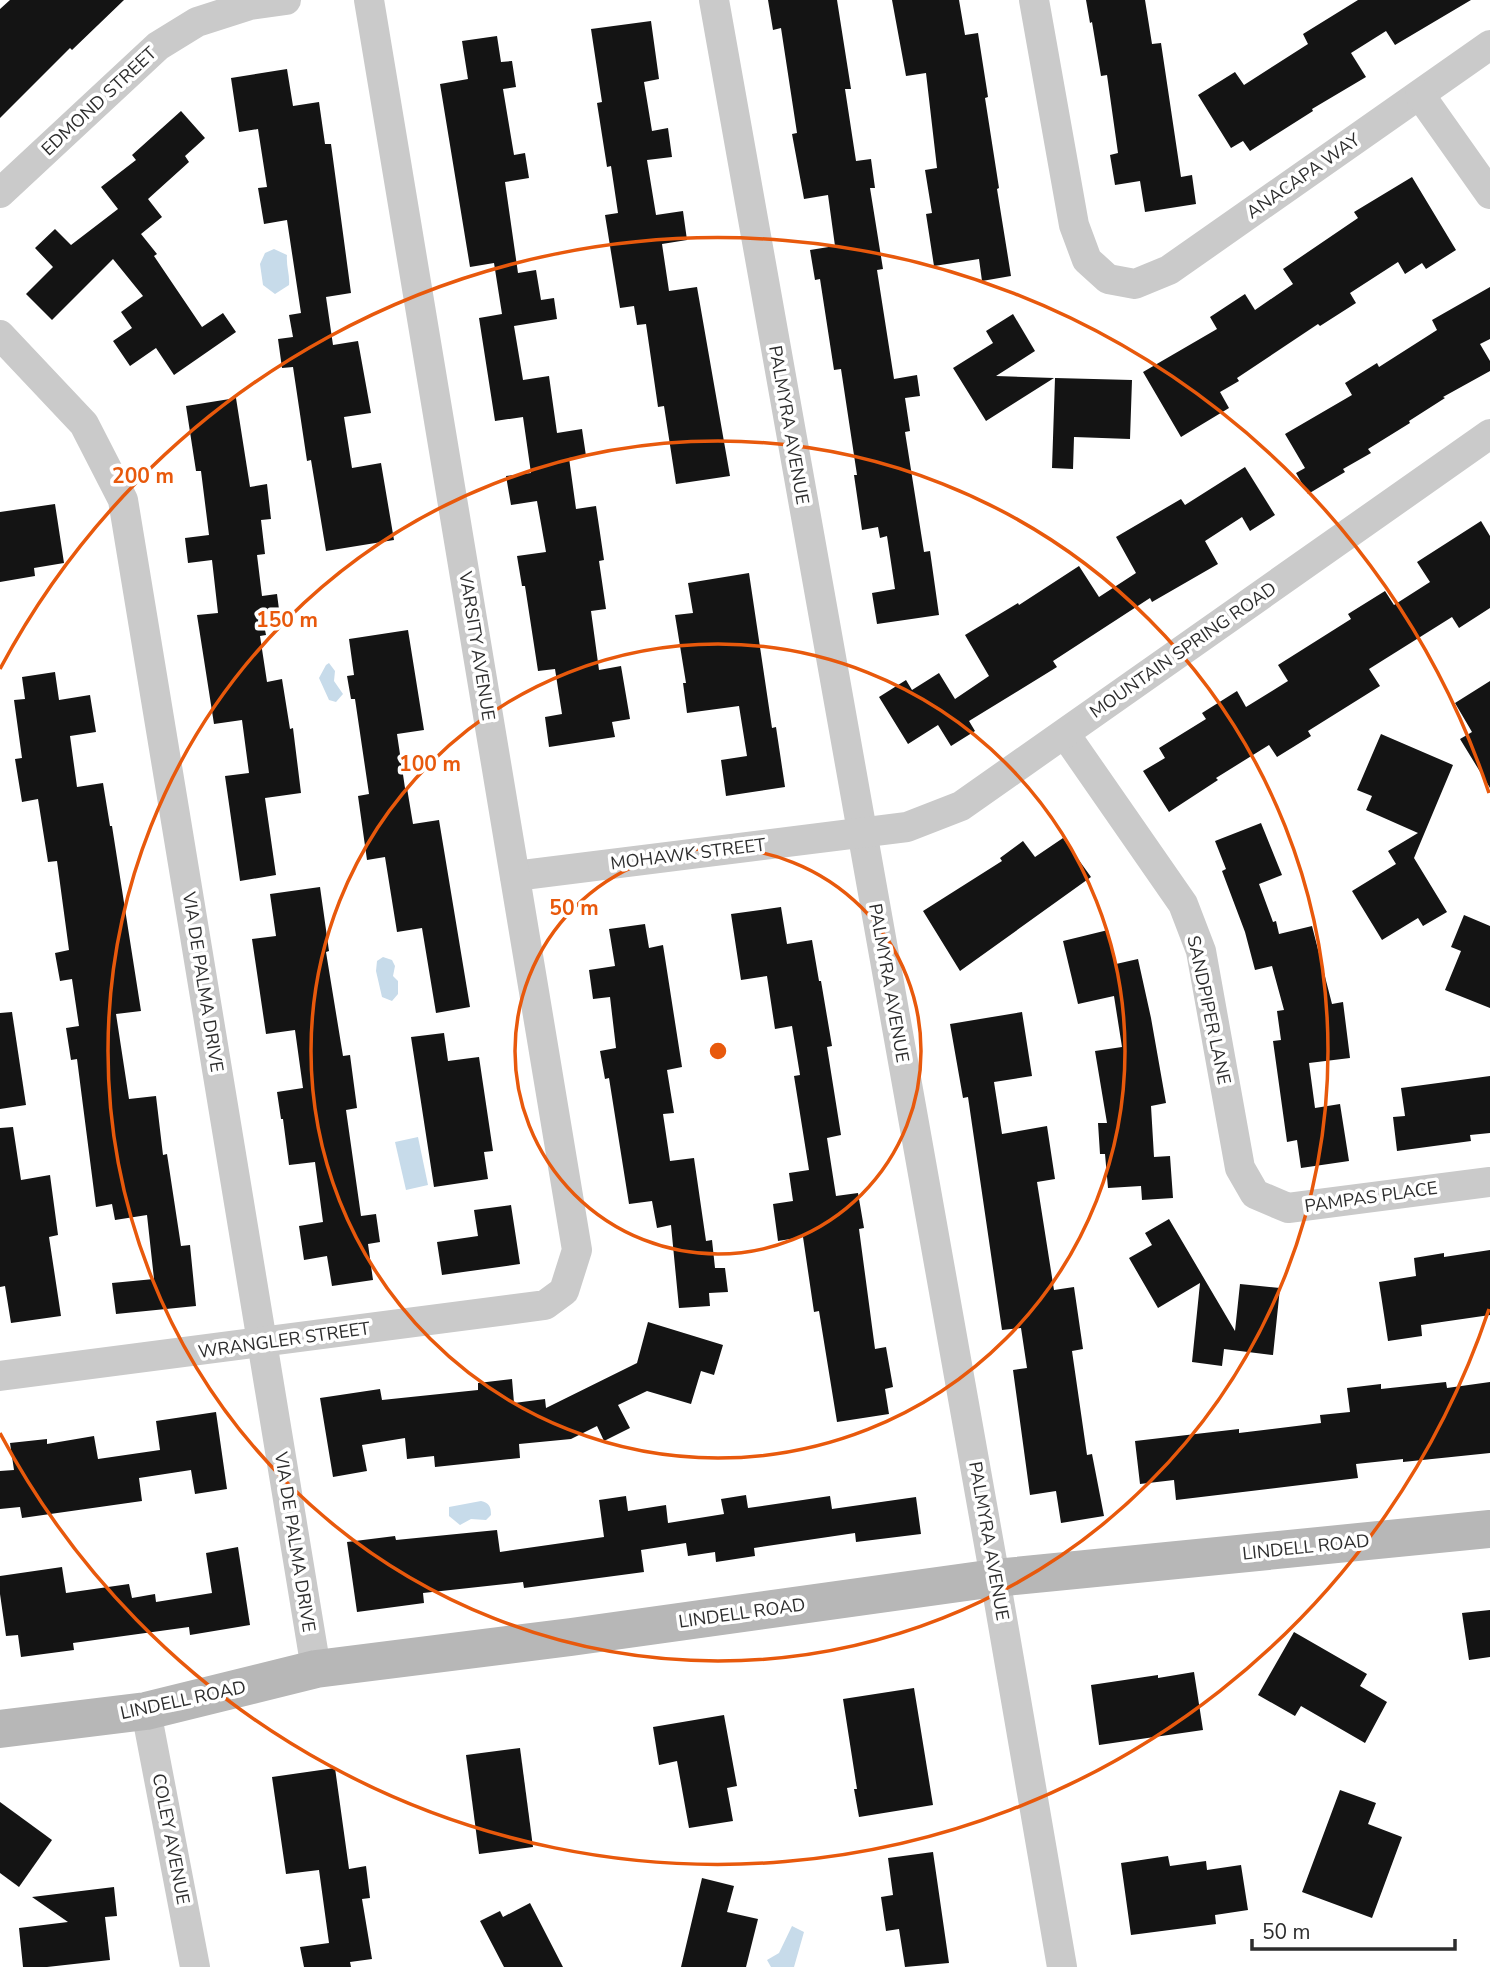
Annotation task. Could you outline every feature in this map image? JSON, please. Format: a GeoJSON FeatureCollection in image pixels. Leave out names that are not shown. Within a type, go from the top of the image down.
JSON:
{"type":"FeatureCollection","features":[{"type":"Feature","properties":{"kind":"street","name":"EDMOND STREET"},"geometry":{"type":"LineString","coordinates":[[0,193],[158,46],[197,22],[250,5],[286,0]]}},
{"type":"Feature","properties":{"kind":"street","name":"VARSITY AVENUE"},"geometry":{"type":"LineString","coordinates":[[369,0],[577,1250],[564,1292]]}},
{"type":"Feature","properties":{"kind":"street","name":"PALMYRA AVENUE"},"geometry":{"type":"LineString","coordinates":[[714,0],[1062,1967]]}},
{"type":"Feature","properties":{"kind":"street","name":"ANACAPA WAY"},"geometry":{"type":"LineString","coordinates":[[1034,0],[1074,225],[1087,260],[1108,279],[1135,284],[1169,270],[1490,45]]}},
{"type":"Feature","properties":{"kind":"street"},"geometry":{"type":"LineString","coordinates":[[1420,95],[1490,194]]}},
{"type":"Feature","properties":{"kind":"street","name":"VIA DE PALMA DRIVE"},"geometry":{"type":"LineString","coordinates":[[0,335],[84,424],[123,499],[316,1669]]}},
{"type":"Feature","properties":{"kind":"street","name":"MOUNTAIN SPRING ROAD"},"geometry":{"type":"LineString","coordinates":[[862,832],[907,827],[961,806],[1490,434]]}},
{"type":"Feature","properties":{"kind":"street","name":"SANDPIPER LANE"},"geometry":{"type":"LineString","coordinates":[[1065,734],[1183,904],[1201,951],[1240,1168],[1255,1194]]}},
{"type":"Feature","properties":{"kind":"street","name":"MOHAWK STREET"},"geometry":{"type":"LineString","coordinates":[[515,876],[862,832]]}},
{"type":"Feature","properties":{"kind":"street","name":"PAMPAS PLACE"},"geometry":{"type":"LineString","coordinates":[[1255,1194],[1288,1208],[1490,1182]]}},
{"type":"Feature","properties":{"kind":"street","name":"WRANGLER STREET"},"geometry":{"type":"LineString","coordinates":[[0,1376],[545,1305],[564,1292]]}},
{"type":"Feature","properties":{"kind":"street","name":"LINDELL ROAD"},"geometry":{"type":"LineString","coordinates":[[0,1729],[146,1711],[316,1669],[571,1637],[995,1578],[1490,1529]]}},
{"type":"Feature","properties":{"kind":"street","name":"COLEY AVENUE"},"geometry":{"type":"LineString","coordinates":[[146,1711],[195,1967]]}},
{"type":"Feature","properties":{"kind":"water"},"geometry":{"type":"Polygon","coordinates":[[[274,249],[287,255],[289,281],[289,285],[275,294],[263,285],[260,264],[265,253],[274,249]]]}},
{"type":"Feature","properties":{"kind":"water"},"geometry":{"type":"Polygon","coordinates":[[[329,663],[335,671],[334,681],[343,694],[336,702],[329,700],[319,678],[329,663]]]}},
{"type":"Feature","properties":{"kind":"water"},"geometry":{"type":"Polygon","coordinates":[[[383,957],[392,960],[395,966],[393,976],[398,981],[398,994],[392,1001],[382,997],[376,971],[377,961],[383,957]]]}},
{"type":"Feature","properties":{"kind":"water"},"geometry":{"type":"Polygon","coordinates":[[[418,1137],[428,1185],[406,1190],[395,1142],[418,1137]]]}},
{"type":"Feature","properties":{"kind":"water"},"geometry":{"type":"Polygon","coordinates":[[[481,1501],[491,1509],[491,1515],[486,1520],[471,1519],[460,1525],[449,1516],[449,1507],[481,1501]]]}},
{"type":"Feature","properties":{"kind":"water"},"geometry":{"type":"Polygon","coordinates":[[[792,1926],[804,1932],[794,1967],[771,1967],[767,1960],[779,1953],[792,1926]]]}},
{"type":"Feature","properties":{"kind":"building"},"geometry":{"type":"Polygon","coordinates":[[[10,0],[124,0],[72,50],[70,48],[0,118],[0,9],[10,0]]]}},
{"type":"Feature","properties":{"kind":"building"},"geometry":{"type":"Polygon","coordinates":[[[768,0],[837,0],[851,89],[845,89],[856,161],[871,159],[875,188],[870,188],[883,269],[877,270],[894,379],[917,375],[920,396],[905,398],[910,431],[905,432],[924,552],[930,551],[939,615],[877,624],[872,593],[895,589],[887,536],[880,538],[878,527],[862,530],[854,475],[857,475],[841,369],[834,370],[820,279],[815,280],[810,250],[835,246],[828,195],[804,199],[792,134],[797,133],[781,28],[773,30],[768,0]]]}},
{"type":"Feature","properties":{"kind":"building"},"geometry":{"type":"Polygon","coordinates":[[[892,0],[959,0],[965,35],[978,33],[988,97],[985,98],[999,188],[997,189],[1011,276],[982,281],[979,259],[934,266],[926,214],[932,213],[925,170],[937,168],[926,73],[906,76],[892,0]]]}},
{"type":"Feature","properties":{"kind":"building"},"geometry":{"type":"Polygon","coordinates":[[[1086,0],[1145,0],[1152,44],[1161,43],[1181,177],[1192,175],[1196,204],[1145,212],[1140,181],[1115,185],[1110,155],[1118,153],[1107,75],[1101,76],[1086,0]]]}},
{"type":"Feature","properties":{"kind":"building"},"geometry":{"type":"Polygon","coordinates":[[[1358,0],[1471,0],[1395,45],[1386,31],[1351,53],[1366,77],[1250,151],[1243,141],[1231,148],[1198,95],[1235,72],[1244,85],[1308,44],[1303,34],[1358,0]]]}},
{"type":"Feature","properties":{"kind":"building"},"geometry":{"type":"Polygon","coordinates":[[[651,21],[659,79],[644,82],[652,131],[668,128],[672,157],[647,160],[656,215],[683,211],[687,240],[662,244],[669,291],[697,287],[730,476],[676,484],[664,406],[658,407],[646,324],[637,325],[634,306],[620,308],[605,215],[618,213],[611,166],[607,167],[597,103],[602,102],[591,29],[651,21]]]}},
{"type":"Feature","properties":{"kind":"building"},"geometry":{"type":"Polygon","coordinates":[[[497,36],[501,62],[512,61],[516,87],[503,89],[514,155],[525,153],[529,178],[505,182],[518,273],[536,270],[541,300],[554,298],[557,319],[514,326],[523,380],[549,376],[557,433],[582,429],[586,456],[569,458],[576,509],[596,506],[604,560],[599,561],[606,609],[591,611],[599,670],[621,666],[630,719],[612,722],[615,737],[549,747],[545,717],[562,714],[555,669],[538,671],[525,586],[522,586],[517,556],[546,552],[537,501],[511,505],[506,476],[531,473],[523,417],[495,421],[479,318],[502,314],[494,263],[470,267],[440,84],[468,79],[462,41],[497,36]]]}},
{"type":"Feature","properties":{"kind":"building"},"geometry":{"type":"Polygon","coordinates":[[[287,69],[293,106],[319,102],[325,144],[331,144],[351,293],[326,297],[333,345],[358,341],[371,413],[344,417],[352,468],[381,463],[394,540],[326,551],[311,460],[307,461],[293,367],[282,368],[278,339],[293,337],[289,315],[301,313],[287,220],[264,224],[258,188],[267,187],[258,129],[239,132],[231,78],[287,69]]]}},
{"type":"Feature","properties":{"kind":"building"},"geometry":{"type":"Polygon","coordinates":[[[181,111],[205,138],[185,156],[189,162],[148,199],[162,217],[141,234],[157,254],[154,256],[202,327],[223,313],[236,332],[174,375],[156,348],[130,366],[113,341],[132,328],[121,312],[143,296],[113,259],[52,320],[26,294],[53,267],[35,248],[55,229],[71,245],[118,209],[101,187],[136,160],[132,155],[181,111]]]}},
{"type":"Feature","properties":{"kind":"building"},"geometry":{"type":"Polygon","coordinates":[[[1412,177],[1456,250],[1426,269],[1422,263],[1405,274],[1398,262],[1350,293],[1356,303],[1320,326],[1318,324],[1237,378],[1239,381],[1220,392],[1229,408],[1181,437],[1143,372],[1217,329],[1210,317],[1245,294],[1255,310],[1293,284],[1283,269],[1358,218],[1354,212],[1412,177]]]}},
{"type":"Feature","properties":{"kind":"building"},"geometry":{"type":"Polygon","coordinates":[[[1490,287],[1490,339],[1480,344],[1490,361],[1490,371],[1443,397],[1445,398],[1409,421],[1410,423],[1368,449],[1371,453],[1343,469],[1345,472],[1308,494],[1296,473],[1305,468],[1285,434],[1352,395],[1345,383],[1377,363],[1379,367],[1437,330],[1432,320],[1490,287]]]}},
{"type":"Feature","properties":{"kind":"building"},"geometry":{"type":"Polygon","coordinates":[[[1013,314],[1035,351],[996,376],[1054,378],[986,421],[953,368],[993,343],[986,331],[1013,314]]]}},
{"type":"Feature","properties":{"kind":"building"},"geometry":{"type":"Polygon","coordinates":[[[1055,378],[1132,380],[1130,439],[1074,437],[1073,469],[1052,468],[1055,378]]]}},
{"type":"Feature","properties":{"kind":"building"},"geometry":{"type":"Polygon","coordinates":[[[236,398],[250,487],[267,484],[271,519],[261,520],[265,554],[257,555],[262,596],[277,594],[280,617],[263,620],[266,635],[260,636],[267,682],[282,679],[290,729],[293,728],[301,793],[265,798],[276,875],[240,881],[225,776],[249,773],[242,720],[214,724],[197,615],[218,613],[212,560],[188,563],[185,538],[209,535],[201,471],[196,471],[186,406],[236,398]]]}},
{"type":"Feature","properties":{"kind":"building"},"geometry":{"type":"Polygon","coordinates":[[[1245,467],[1275,515],[1250,531],[1242,517],[1205,541],[1218,564],[1152,602],[1150,598],[1053,661],[1057,667],[969,721],[975,731],[951,746],[938,725],[908,744],[879,697],[906,680],[912,690],[939,673],[955,699],[989,676],[965,635],[1018,603],[1019,605],[1079,566],[1099,597],[1136,573],[1116,537],[1181,499],[1185,505],[1245,467]]]}},
{"type":"Feature","properties":{"kind":"building"},"geometry":{"type":"Polygon","coordinates":[[[55,504],[64,563],[34,568],[35,576],[0,582],[0,512],[55,504]]]}},
{"type":"Feature","properties":{"kind":"building"},"geometry":{"type":"Polygon","coordinates":[[[1481,521],[1490,536],[1490,608],[1459,628],[1452,617],[1369,669],[1380,686],[1308,731],[1311,736],[1277,757],[1269,745],[1169,812],[1143,771],[1165,758],[1159,748],[1206,719],[1202,713],[1237,691],[1246,707],[1288,681],[1278,665],[1351,619],[1348,614],[1385,591],[1394,605],[1430,582],[1417,562],[1481,521]]]}},
{"type":"Feature","properties":{"kind":"building"},"geometry":{"type":"Polygon","coordinates":[[[749,573],[772,728],[776,727],[785,787],[726,796],[721,760],[747,756],[739,706],[687,713],[683,683],[686,683],[675,615],[693,613],[688,583],[749,573]]]}},
{"type":"Feature","properties":{"kind":"building"},"geometry":{"type":"Polygon","coordinates":[[[408,630],[424,730],[397,734],[405,788],[413,824],[439,820],[470,1007],[436,1013],[422,928],[397,932],[385,857],[367,860],[358,796],[369,794],[355,699],[351,699],[347,676],[354,675],[349,639],[408,630]]]}},
{"type":"Feature","properties":{"kind":"building"},"geometry":{"type":"Polygon","coordinates":[[[55,672],[59,700],[90,695],[96,732],[70,736],[77,787],[103,783],[112,826],[141,1011],[116,1014],[129,1099],[156,1096],[163,1155],[167,1154],[181,1246],[190,1245],[196,1306],[116,1314],[112,1283],[154,1279],[147,1215],[115,1220],[112,1204],[96,1207],[77,1059],[71,1060],[66,1028],[79,1026],[72,979],[60,981],[55,953],[69,950],[57,861],[48,862],[38,799],[22,802],[15,759],[22,758],[14,700],[25,699],[22,677],[55,672]]]}},
{"type":"Feature","properties":{"kind":"building"},"geometry":{"type":"Polygon","coordinates":[[[1490,681],[1490,788],[1460,739],[1472,732],[1455,703],[1490,681]]]}},
{"type":"Feature","properties":{"kind":"building"},"geometry":{"type":"Polygon","coordinates":[[[1381,734],[1453,765],[1414,858],[1447,912],[1423,926],[1418,918],[1382,940],[1352,891],[1396,864],[1388,851],[1418,833],[1366,810],[1372,796],[1357,790],[1381,734]]]}},
{"type":"Feature","properties":{"kind":"building"},"geometry":{"type":"Polygon","coordinates":[[[1261,823],[1282,875],[1259,884],[1273,922],[1276,921],[1279,934],[1312,926],[1332,1004],[1343,1002],[1350,1058],[1309,1063],[1315,1108],[1340,1104],[1349,1161],[1301,1168],[1297,1140],[1287,1142],[1273,1041],[1281,1040],[1277,1011],[1284,1010],[1272,966],[1255,970],[1245,932],[1222,871],[1226,869],[1215,841],[1261,823]]]}},
{"type":"Feature","properties":{"kind":"building"},"geometry":{"type":"Polygon","coordinates":[[[1063,838],[1091,877],[960,971],[923,911],[1002,861],[1000,858],[1023,841],[1035,857],[1063,838]]]}},
{"type":"Feature","properties":{"kind":"building"},"geometry":{"type":"Polygon","coordinates":[[[320,887],[329,951],[326,952],[343,1056],[350,1055],[357,1108],[346,1110],[361,1216],[376,1214],[380,1242],[368,1244],[373,1280],[332,1286],[327,1256],[304,1260],[299,1226],[323,1222],[315,1162],[289,1165],[277,1092],[303,1088],[295,1030],[266,1034],[252,939],[276,936],[270,894],[320,887]]]}},
{"type":"Feature","properties":{"kind":"building"},"geometry":{"type":"Polygon","coordinates":[[[781,907],[787,944],[812,940],[821,981],[832,1046],[827,1047],[841,1135],[827,1138],[836,1196],[858,1193],[864,1228],[859,1229],[875,1349],[886,1347],[893,1387],[885,1389],[889,1414],[837,1422],[819,1311],[814,1312],[803,1237],[778,1241],[773,1204],[793,1201],[789,1173],[809,1170],[794,1076],[800,1075],[792,1026],[775,1029],[767,976],[741,980],[731,914],[781,907]]]}},
{"type":"Feature","properties":{"kind":"building"},"geometry":{"type":"Polygon","coordinates":[[[1464,915],[1490,926],[1490,1008],[1445,990],[1461,951],[1451,947],[1464,915]]]}},
{"type":"Feature","properties":{"kind":"building"},"geometry":{"type":"Polygon","coordinates":[[[645,924],[649,948],[663,945],[682,1067],[667,1070],[674,1113],[663,1114],[670,1161],[694,1158],[706,1241],[712,1240],[715,1268],[725,1268],[728,1292],[709,1293],[710,1306],[679,1308],[671,1225],[657,1228],[652,1201],[629,1204],[609,1078],[605,1079],[600,1051],[616,1048],[610,997],[593,999],[589,970],[615,966],[609,929],[645,924]]]}},
{"type":"Feature","properties":{"kind":"building"},"geometry":{"type":"Polygon","coordinates":[[[1108,930],[1116,964],[1138,959],[1166,1103],[1151,1106],[1154,1157],[1170,1156],[1173,1198],[1142,1200],[1141,1186],[1108,1188],[1105,1154],[1100,1154],[1098,1123],[1107,1123],[1095,1051],[1122,1047],[1114,996],[1078,1004],[1063,941],[1108,930]]]}},
{"type":"Feature","properties":{"kind":"building"},"geometry":{"type":"Polygon","coordinates":[[[12,1012],[26,1105],[0,1109],[0,1013],[12,1012]]]}},
{"type":"Feature","properties":{"kind":"building"},"geometry":{"type":"Polygon","coordinates":[[[1022,1012],[1032,1076],[994,1082],[1002,1134],[1047,1126],[1055,1179],[1037,1182],[1054,1290],[1074,1287],[1083,1349],[1072,1351],[1087,1455],[1092,1454],[1104,1516],[1061,1523],[1056,1491],[1030,1495],[1013,1370],[1027,1368],[1021,1328],[1002,1330],[968,1097],[963,1098],[950,1024],[1022,1012]]]}},
{"type":"Feature","properties":{"kind":"building"},"geometry":{"type":"Polygon","coordinates":[[[444,1033],[448,1061],[479,1057],[493,1151],[484,1152],[488,1179],[434,1187],[411,1037],[444,1033]]]}},
{"type":"Feature","properties":{"kind":"building"},"geometry":{"type":"Polygon","coordinates":[[[1490,1076],[1490,1133],[1470,1135],[1471,1141],[1397,1151],[1393,1117],[1405,1116],[1401,1088],[1490,1076]]]}},
{"type":"Feature","properties":{"kind":"building"},"geometry":{"type":"Polygon","coordinates":[[[13,1127],[21,1180],[50,1175],[58,1235],[49,1237],[61,1316],[11,1323],[5,1286],[0,1287],[0,1128],[13,1127]]]}},
{"type":"Feature","properties":{"kind":"building"},"geometry":{"type":"Polygon","coordinates":[[[511,1205],[520,1264],[442,1275],[437,1242],[478,1236],[474,1210],[511,1205]]]}},
{"type":"Feature","properties":{"kind":"building"},"geometry":{"type":"Polygon","coordinates":[[[1169,1219],[1235,1331],[1240,1284],[1280,1288],[1273,1355],[1224,1349],[1222,1366],[1192,1362],[1200,1283],[1158,1308],[1129,1258],[1152,1245],[1145,1233],[1169,1219]]]}},
{"type":"Feature","properties":{"kind":"building"},"geometry":{"type":"Polygon","coordinates":[[[1490,1250],[1490,1315],[1421,1325],[1422,1336],[1388,1341],[1379,1282],[1416,1276],[1414,1258],[1444,1253],[1444,1257],[1490,1250]]]}},
{"type":"Feature","properties":{"kind":"building"},"geometry":{"type":"Polygon","coordinates":[[[648,1322],[723,1345],[714,1375],[701,1371],[691,1404],[647,1391],[618,1405],[630,1428],[604,1441],[597,1426],[571,1439],[519,1444],[520,1458],[435,1467],[434,1456],[407,1459],[405,1438],[362,1445],[367,1471],[333,1477],[320,1398],[380,1389],[382,1400],[478,1390],[478,1383],[512,1379],[514,1403],[545,1399],[546,1408],[637,1363],[648,1322]]]}},
{"type":"Feature","properties":{"kind":"building"},"geometry":{"type":"Polygon","coordinates":[[[1446,1382],[1447,1388],[1490,1382],[1490,1453],[1356,1464],[1358,1478],[1176,1500],[1174,1480],[1140,1484],[1135,1441],[1321,1423],[1320,1415],[1350,1412],[1347,1388],[1381,1384],[1381,1389],[1446,1382]]]}},
{"type":"Feature","properties":{"kind":"building"},"geometry":{"type":"Polygon","coordinates":[[[216,1412],[227,1489],[195,1494],[191,1470],[139,1478],[142,1501],[22,1518],[20,1507],[0,1509],[0,1471],[14,1470],[10,1443],[47,1439],[47,1444],[94,1436],[98,1459],[160,1450],[156,1421],[216,1412]]]}},
{"type":"Feature","properties":{"kind":"building"},"geometry":{"type":"Polygon","coordinates":[[[746,1495],[748,1508],[830,1496],[832,1509],[916,1497],[921,1534],[856,1542],[855,1533],[754,1548],[755,1556],[716,1562],[715,1552],[688,1556],[686,1543],[641,1550],[644,1572],[524,1588],[523,1582],[423,1593],[424,1603],[357,1612],[347,1542],[395,1536],[396,1540],[497,1530],[500,1552],[604,1537],[599,1500],[626,1496],[628,1511],[666,1505],[668,1523],[724,1514],[721,1499],[746,1495]]]}},
{"type":"Feature","properties":{"kind":"building"},"geometry":{"type":"Polygon","coordinates":[[[238,1547],[250,1625],[190,1635],[189,1627],[73,1643],[74,1650],[21,1657],[18,1635],[6,1636],[0,1576],[62,1567],[66,1593],[129,1584],[132,1598],[155,1594],[156,1602],[212,1593],[206,1553],[238,1547]]]}},
{"type":"Feature","properties":{"kind":"building"},"geometry":{"type":"Polygon","coordinates":[[[1490,1610],[1490,1657],[1469,1660],[1462,1613],[1490,1610]]]}},
{"type":"Feature","properties":{"kind":"building"},"geometry":{"type":"Polygon","coordinates":[[[1294,1632],[1367,1674],[1360,1686],[1387,1702],[1365,1743],[1301,1706],[1295,1716],[1258,1695],[1294,1632]]]}},
{"type":"Feature","properties":{"kind":"building"},"geometry":{"type":"Polygon","coordinates":[[[1194,1672],[1203,1730],[1099,1745],[1091,1685],[1194,1672]]]}},
{"type":"Feature","properties":{"kind":"building"},"geometry":{"type":"Polygon","coordinates":[[[914,1688],[933,1805],[859,1817],[843,1699],[914,1688]]]}},
{"type":"Feature","properties":{"kind":"building"},"geometry":{"type":"Polygon","coordinates":[[[724,1715],[737,1786],[727,1788],[733,1821],[689,1828],[677,1761],[659,1765],[653,1727],[724,1715]]]}},
{"type":"Feature","properties":{"kind":"building"},"geometry":{"type":"Polygon","coordinates":[[[520,1748],[533,1847],[479,1854],[466,1755],[520,1748]]]}},
{"type":"Feature","properties":{"kind":"building"},"geometry":{"type":"Polygon","coordinates":[[[335,1768],[349,1869],[366,1866],[370,1898],[362,1899],[372,1959],[350,1962],[351,1967],[304,1967],[300,1947],[329,1943],[319,1870],[286,1874],[272,1777],[335,1768]]]}},
{"type":"Feature","properties":{"kind":"building"},"geometry":{"type":"Polygon","coordinates":[[[1340,1790],[1376,1803],[1368,1824],[1402,1837],[1372,1918],[1302,1892],[1340,1790]]]}},
{"type":"Feature","properties":{"kind":"building"},"geometry":{"type":"Polygon","coordinates":[[[0,1802],[52,1840],[19,1887],[0,1873],[0,1802]]]}},
{"type":"Feature","properties":{"kind":"building"},"geometry":{"type":"Polygon","coordinates":[[[933,1852],[949,1963],[905,1967],[899,1929],[886,1931],[881,1897],[893,1895],[888,1858],[933,1852]]]}},
{"type":"Feature","properties":{"kind":"building"},"geometry":{"type":"Polygon","coordinates":[[[1168,1856],[1170,1866],[1206,1861],[1207,1870],[1241,1865],[1248,1910],[1215,1915],[1216,1924],[1131,1935],[1121,1863],[1168,1856]]]}},
{"type":"Feature","properties":{"kind":"building"},"geometry":{"type":"Polygon","coordinates":[[[702,1878],[734,1886],[727,1912],[758,1919],[746,1967],[681,1967],[702,1878]]]}},
{"type":"Feature","properties":{"kind":"building"},"geometry":{"type":"Polygon","coordinates":[[[114,1887],[117,1916],[105,1917],[110,1960],[23,1967],[19,1928],[68,1922],[32,1897],[114,1887]]]}},
{"type":"Feature","properties":{"kind":"building"},"geometry":{"type":"Polygon","coordinates":[[[530,1903],[563,1967],[504,1967],[480,1921],[500,1911],[503,1917],[530,1903]]]}}]}
